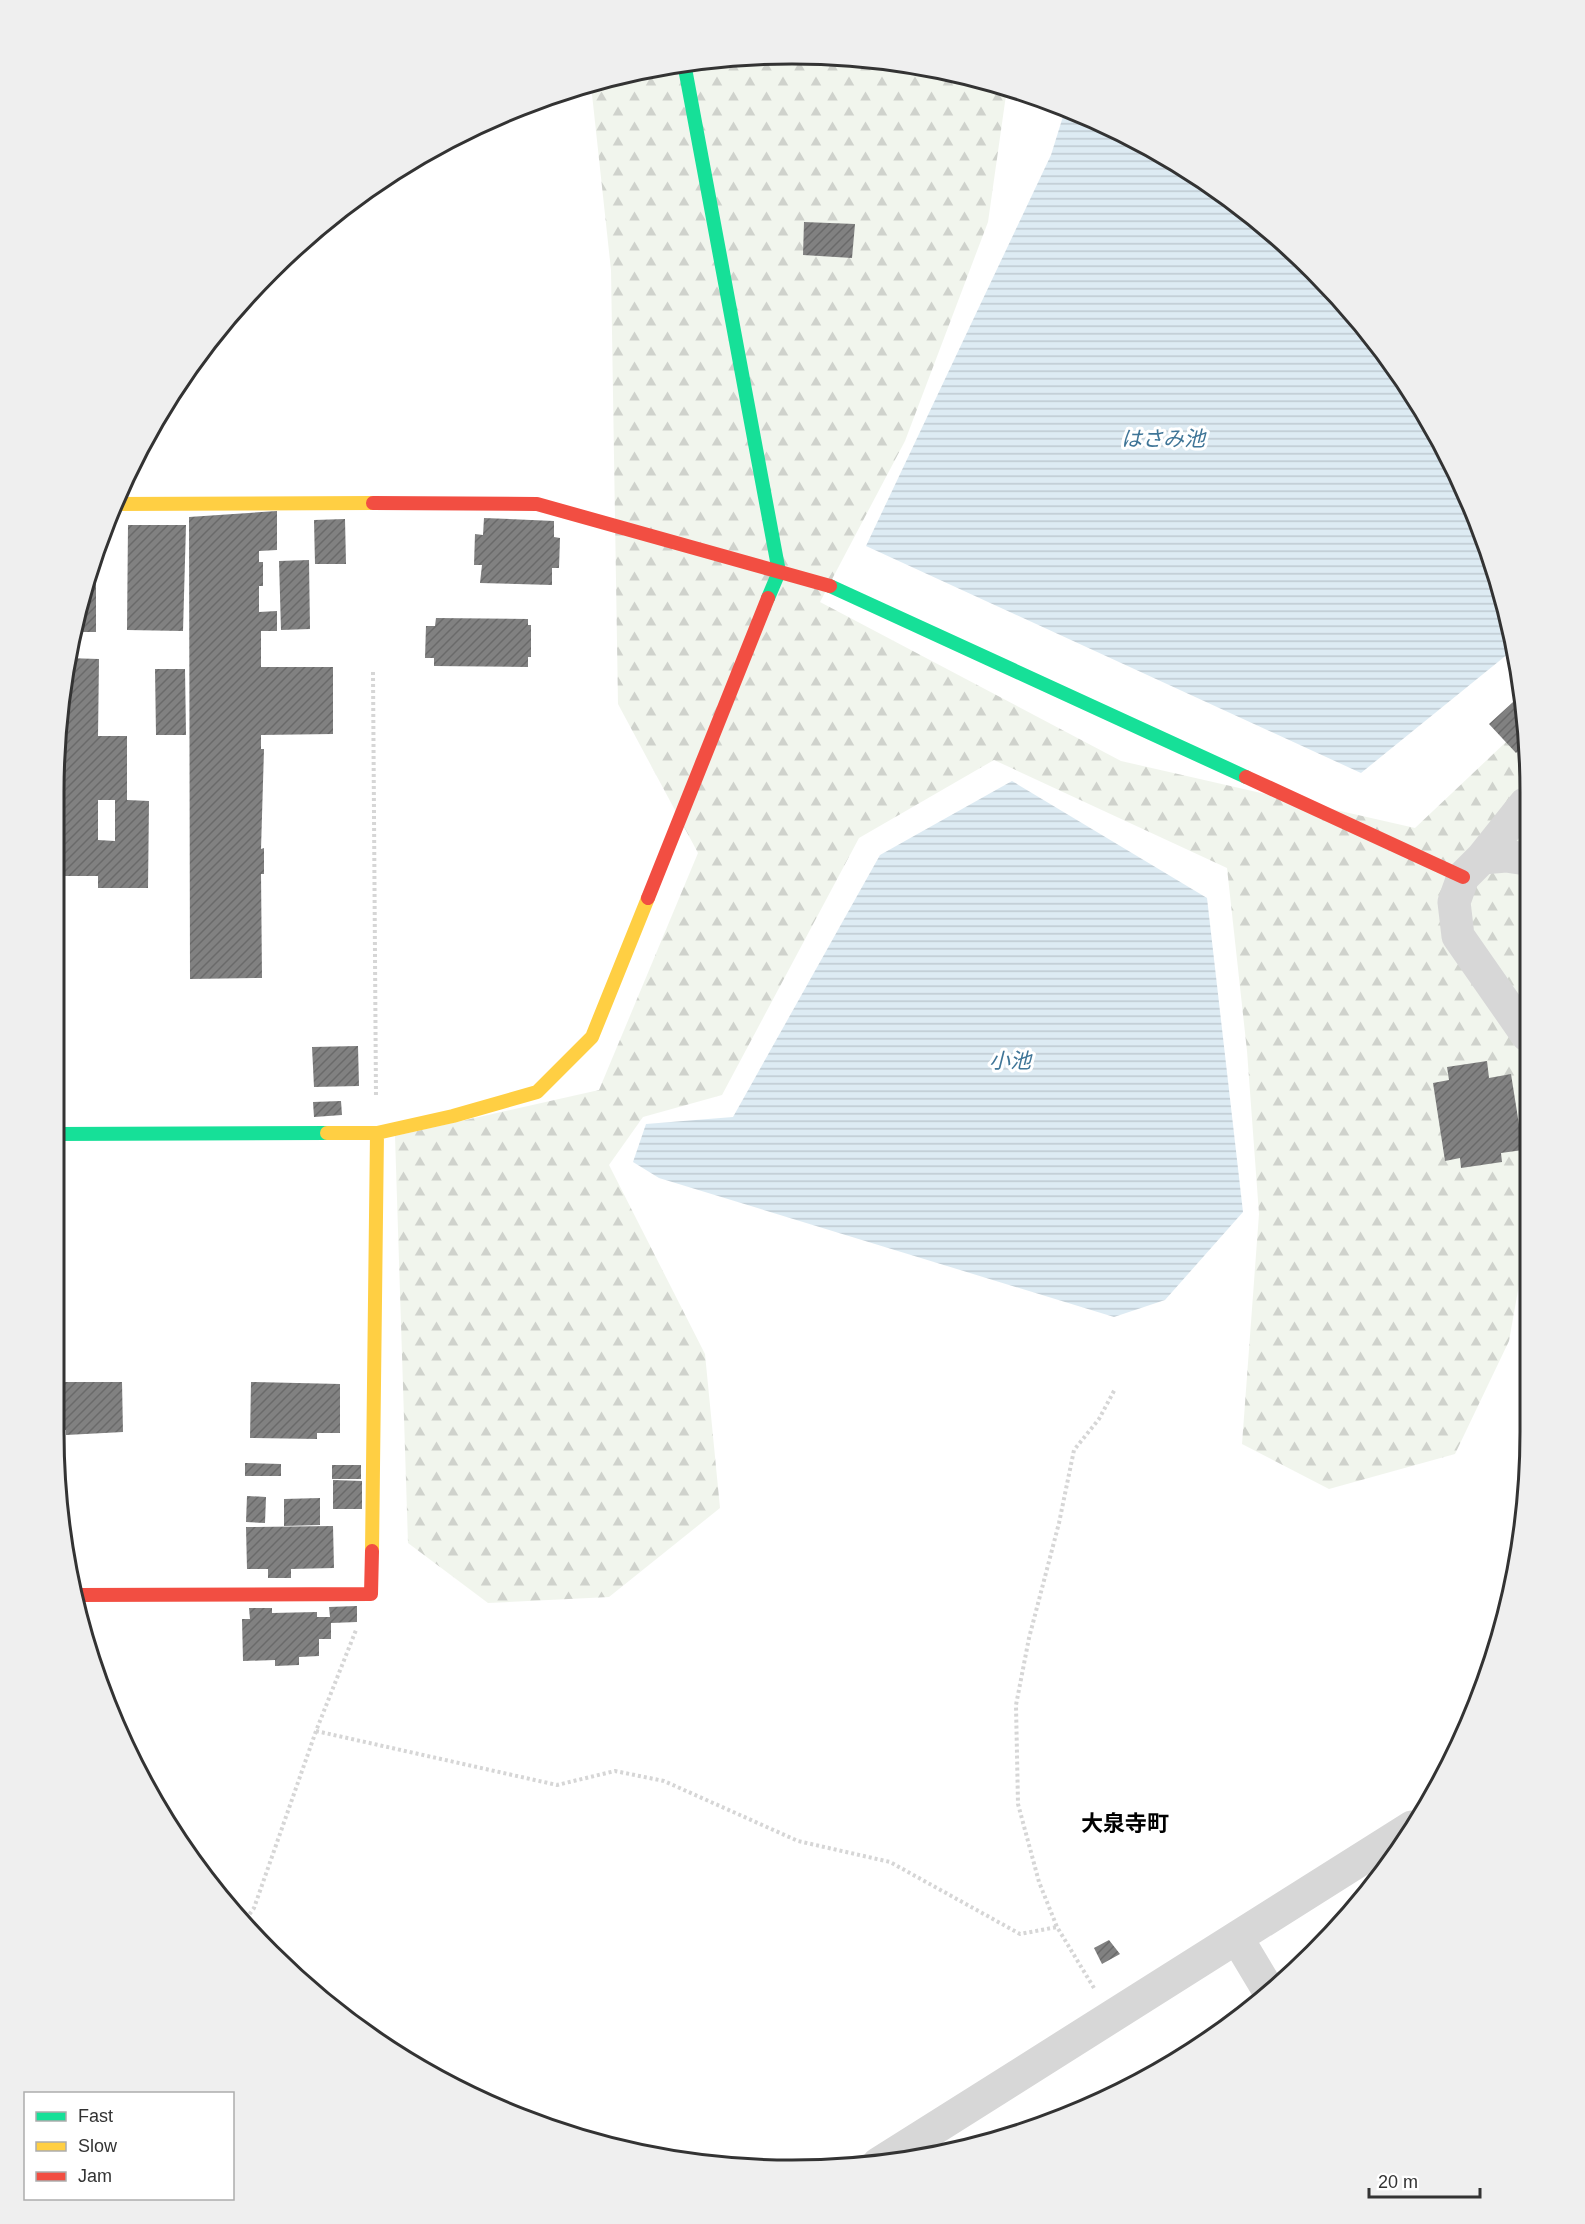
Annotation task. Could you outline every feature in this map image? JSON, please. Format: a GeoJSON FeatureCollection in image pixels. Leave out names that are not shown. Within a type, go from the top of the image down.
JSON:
{"type":"FeatureCollection","features":[{"type":"Feature","properties":{"kind":"street"},"geometry":{"type":"LineString","coordinates":[[64,1134],[377,1133],[453,1116],[537,1092],[592,1037],[779,572],[686,73]]}},
{"type":"Feature","properties":{"kind":"street"},"geometry":{"type":"LineString","coordinates":[[125,504],[486,502],[537,504],[824,583],[1472,867],[1506,856],[1520,858]]}},
{"type":"Feature","properties":{"kind":"street"},"geometry":{"type":"LineString","coordinates":[[1520,810],[1472,867],[1454,902],[1458,936],[1520,1025]]}},
{"type":"Feature","properties":{"kind":"street"},"geometry":{"type":"LineString","coordinates":[[83,1595],[371,1594],[377,1133]]}},
{"type":"Feature","properties":{"kind":"street"},"geometry":{"type":"LineString","coordinates":[[898,2152],[1398,1836]]}},
{"type":"Feature","properties":{"kind":"street"},"geometry":{"type":"LineString","coordinates":[[1237,1938],[1265,1985]]}},
{"type":"Feature","properties":{"kind":"path"},"geometry":{"type":"LineString","coordinates":[[373,672],[377,1133]]}},
{"type":"Feature","properties":{"kind":"path"},"geometry":{"type":"LineString","coordinates":[[1112,2017],[1057,1927],[1039,1882],[1018,1804],[1016,1705],[1029,1638],[1059,1523],[1074,1450],[1099,1419],[1115,1389]]}},
{"type":"Feature","properties":{"kind":"path"},"geometry":{"type":"LineString","coordinates":[[248,1916],[254,1908],[316,1731],[371,1594]]}},
{"type":"Feature","properties":{"kind":"path"},"geometry":{"type":"LineString","coordinates":[[316,1731],[557,1785],[615,1770],[664,1781],[798,1841],[890,1862],[1020,1934],[1057,1927]]}},
{"type":"Feature","properties":{"kind":"green space"},"geometry":{"type":"Polygon","coordinates":[[[792,64],[840,66],[935,78],[1006,97],[988,222],[905,441],[820,602],[1121,761],[1415,828],[1518,731],[1520,792],[1520,1279],[1509,1341],[1455,1454],[1329,1489],[1242,1444],[1259,1214],[1247,1051],[1227,868],[994,760],[859,838],[722,1095],[643,1117],[609,1165],[705,1354],[720,1508],[609,1597],[488,1603],[408,1543],[395,1136],[599,1090],[698,853],[618,704],[611,270],[592,93],[650,78],[697,71],[792,64]]]}},
{"type":"Feature","properties":{"kind":"water","name":"はさみ池"},"geometry":{"type":"Polygon","coordinates":[[[1063,117],[1157,162],[1236,215],[1273,245],[1340,312],[1398,388],[1445,471],[1482,558],[1508,654],[1361,773],[866,546],[1051,155],[1063,117]]]}},
{"type":"Feature","properties":{"kind":"water","name":"小池"},"geometry":{"type":"Polygon","coordinates":[[[1012,781],[1207,898],[1243,1212],[1165,1300],[1114,1317],[659,1178],[633,1162],[646,1124],[733,1117],[880,855],[1012,781]]]}},
{"type":"Feature","properties":{"kind":"building"},"geometry":{"type":"Polygon","coordinates":[[[804,222],[855,224],[852,258],[803,255],[804,222]]]}},
{"type":"Feature","properties":{"kind":"building"},"geometry":{"type":"Polygon","coordinates":[[[277,511],[277,550],[259,551],[259,562],[263,562],[263,586],[259,586],[259,612],[277,611],[277,631],[261,631],[261,667],[333,667],[333,734],[261,735],[261,749],[264,749],[261,849],[264,848],[264,874],[261,874],[262,978],[190,979],[189,517],[277,511]]]}},
{"type":"Feature","properties":{"kind":"building"},"geometry":{"type":"Polygon","coordinates":[[[484,518],[554,521],[554,537],[560,538],[559,568],[552,568],[552,585],[480,583],[482,565],[474,565],[475,534],[483,535],[484,518]]]}},
{"type":"Feature","properties":{"kind":"building"},"geometry":{"type":"Polygon","coordinates":[[[345,519],[346,564],[315,564],[314,520],[345,519]]]}},
{"type":"Feature","properties":{"kind":"building"},"geometry":{"type":"Polygon","coordinates":[[[128,525],[186,525],[183,631],[127,630],[128,525]]]}},
{"type":"Feature","properties":{"kind":"building"},"geometry":{"type":"Polygon","coordinates":[[[309,560],[310,629],[281,630],[279,561],[309,560]]]}},
{"type":"Feature","properties":{"kind":"building"},"geometry":{"type":"Polygon","coordinates":[[[96,581],[96,632],[82,632],[96,581]]]}},
{"type":"Feature","properties":{"kind":"building"},"geometry":{"type":"Polygon","coordinates":[[[436,618],[528,619],[528,625],[531,625],[531,657],[528,657],[528,667],[434,666],[434,658],[425,658],[426,626],[435,626],[436,618]]]}},
{"type":"Feature","properties":{"kind":"building"},"geometry":{"type":"Polygon","coordinates":[[[77,658],[99,659],[98,736],[127,736],[127,800],[149,801],[148,888],[98,888],[98,876],[64,876],[66,745],[77,658]],[[98,800],[98,840],[115,841],[115,800],[98,800]]]}},
{"type":"Feature","properties":{"kind":"building"},"geometry":{"type":"Polygon","coordinates":[[[155,669],[185,669],[186,735],[156,735],[155,669]]]}},
{"type":"Feature","properties":{"kind":"building"},"geometry":{"type":"Polygon","coordinates":[[[1514,701],[1519,750],[1516,753],[1489,724],[1514,701]]]}},
{"type":"Feature","properties":{"kind":"building"},"geometry":{"type":"Polygon","coordinates":[[[358,1046],[359,1086],[314,1087],[312,1047],[358,1046]]]}},
{"type":"Feature","properties":{"kind":"building"},"geometry":{"type":"Polygon","coordinates":[[[1487,1061],[1489,1078],[1511,1074],[1520,1131],[1520,1150],[1501,1153],[1502,1162],[1461,1168],[1460,1158],[1445,1161],[1433,1083],[1449,1080],[1447,1067],[1487,1061]]]}},
{"type":"Feature","properties":{"kind":"building"},"geometry":{"type":"Polygon","coordinates":[[[341,1101],[342,1115],[314,1117],[313,1102],[341,1101]]]}},
{"type":"Feature","properties":{"kind":"building"},"geometry":{"type":"Polygon","coordinates":[[[64,1382],[122,1382],[123,1432],[66,1435],[66,1430],[64,1430],[64,1382]]]}},
{"type":"Feature","properties":{"kind":"building"},"geometry":{"type":"Polygon","coordinates":[[[251,1382],[340,1384],[340,1433],[317,1433],[317,1439],[250,1438],[251,1382]]]}},
{"type":"Feature","properties":{"kind":"building"},"geometry":{"type":"Polygon","coordinates":[[[245,1463],[281,1464],[281,1476],[245,1476],[245,1463]]]}},
{"type":"Feature","properties":{"kind":"building"},"geometry":{"type":"Polygon","coordinates":[[[332,1465],[361,1465],[361,1479],[332,1479],[332,1465]]]}},
{"type":"Feature","properties":{"kind":"building"},"geometry":{"type":"Polygon","coordinates":[[[333,1480],[362,1481],[362,1509],[333,1509],[333,1480]]]}},
{"type":"Feature","properties":{"kind":"building"},"geometry":{"type":"Polygon","coordinates":[[[247,1496],[266,1497],[265,1523],[246,1522],[247,1496]]]}},
{"type":"Feature","properties":{"kind":"building"},"geometry":{"type":"Polygon","coordinates":[[[320,1498],[320,1525],[284,1526],[284,1499],[320,1498]]]}},
{"type":"Feature","properties":{"kind":"building"},"geometry":{"type":"Polygon","coordinates":[[[333,1526],[334,1568],[291,1569],[291,1578],[268,1578],[268,1569],[247,1569],[246,1527],[333,1526]]]}},
{"type":"Feature","properties":{"kind":"building"},"geometry":{"type":"Polygon","coordinates":[[[357,1606],[357,1622],[331,1623],[331,1639],[319,1639],[319,1656],[299,1657],[299,1665],[275,1666],[275,1660],[243,1661],[242,1619],[250,1619],[249,1608],[272,1608],[272,1613],[317,1612],[317,1617],[330,1617],[329,1607],[357,1606]]]}},
{"type":"Feature","properties":{"kind":"building"},"geometry":{"type":"Polygon","coordinates":[[[1109,1940],[1120,1954],[1102,1964],[1094,1948],[1109,1940]]]}},
{"type":"Feature","properties":{"kind":"traffic: fast"},"geometry":{"type":"LineString","coordinates":[[686,73],[779,572],[768,598]]}},
{"type":"Feature","properties":{"kind":"traffic: fast"},"geometry":{"type":"LineString","coordinates":[[830,586],[1246,777]]}},
{"type":"Feature","properties":{"kind":"traffic: fast"},"geometry":{"type":"LineString","coordinates":[[64,1134],[327,1133]]}},
{"type":"Feature","properties":{"kind":"traffic: slow"},"geometry":{"type":"LineString","coordinates":[[125,504],[373,503]]}},
{"type":"Feature","properties":{"kind":"traffic: slow"},"geometry":{"type":"LineString","coordinates":[[327,1133],[377,1133],[453,1116],[537,1092],[592,1037],[648,898]]}},
{"type":"Feature","properties":{"kind":"traffic: slow"},"geometry":{"type":"LineString","coordinates":[[372,1551],[377,1133]]}},
{"type":"Feature","properties":{"kind":"traffic: jam"},"geometry":{"type":"LineString","coordinates":[[373,503],[537,504],[830,586]]}},
{"type":"Feature","properties":{"kind":"traffic: jam"},"geometry":{"type":"LineString","coordinates":[[648,898],[768,598]]}},
{"type":"Feature","properties":{"kind":"traffic: jam"},"geometry":{"type":"LineString","coordinates":[[1246,777],[1463,877]]}},
{"type":"Feature","properties":{"kind":"traffic: jam"},"geometry":{"type":"LineString","coordinates":[[83,1595],[371,1594],[372,1551]]}},
{"type":"Feature","properties":{"kind":"district","name":"大泉寺町"},"geometry":{"type":"Point","coordinates":[1125,1823]}}]}
